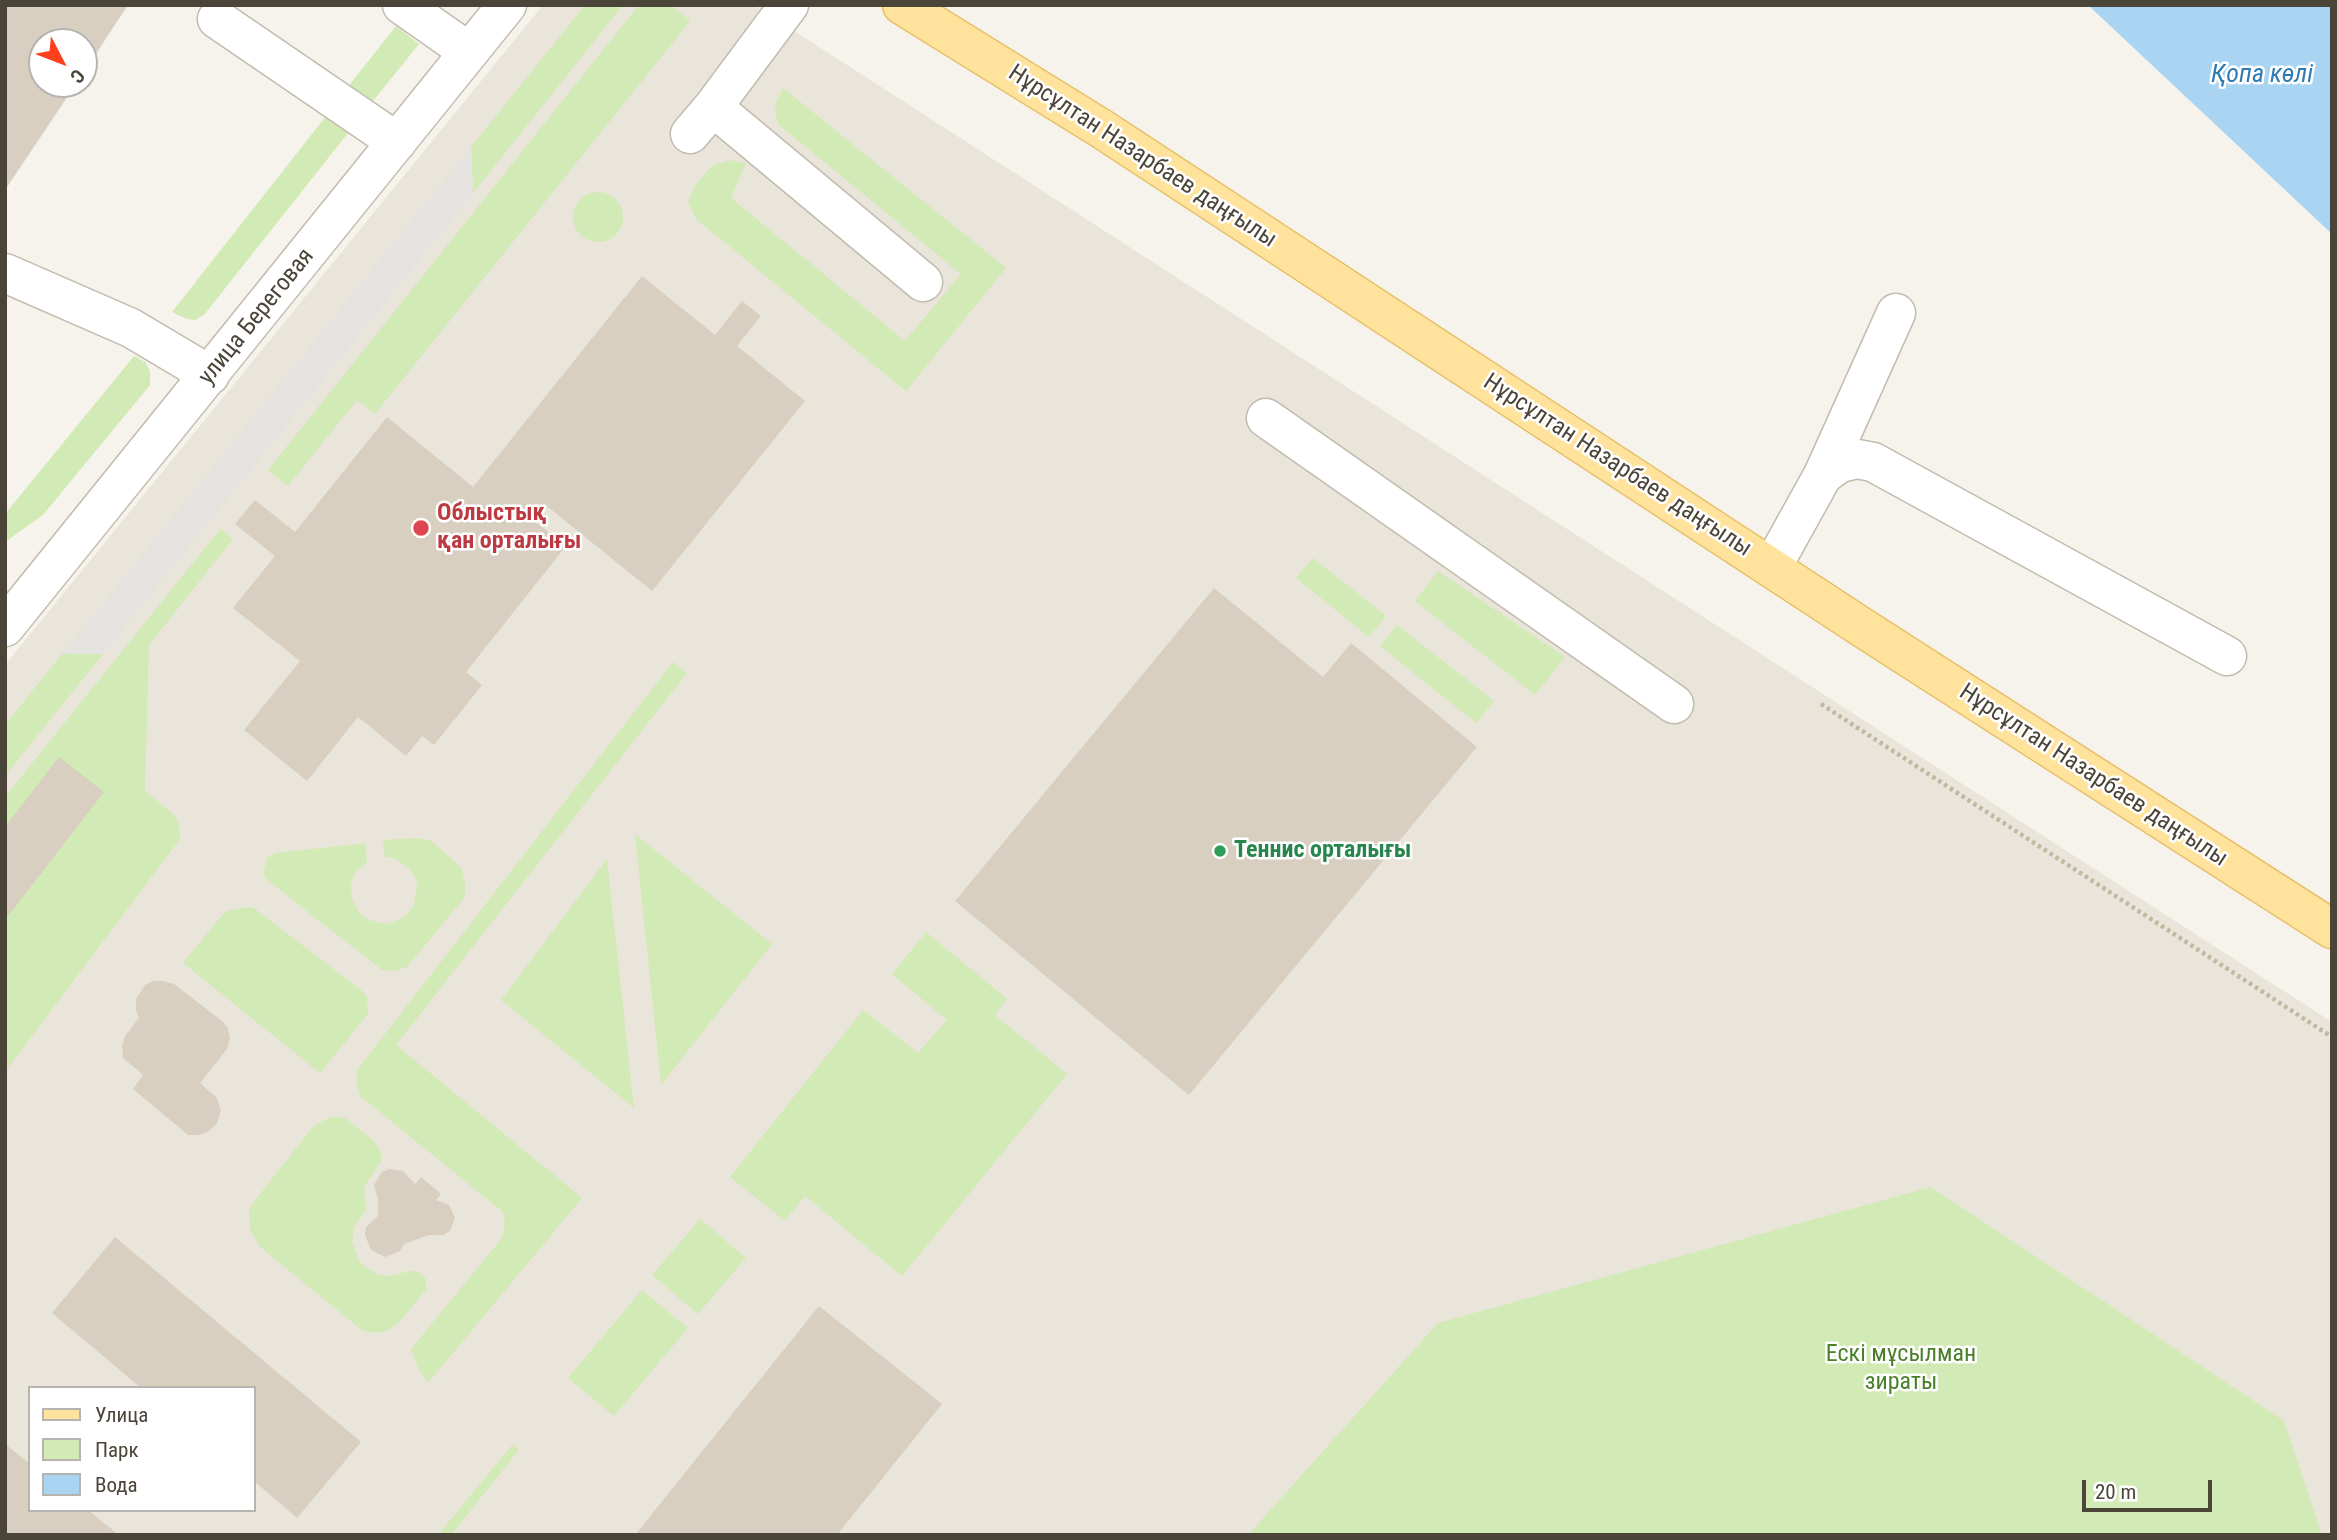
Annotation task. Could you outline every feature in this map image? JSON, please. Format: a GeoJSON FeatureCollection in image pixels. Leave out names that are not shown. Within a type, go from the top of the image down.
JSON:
{"type":"FeatureCollection","features":[{"type":"Feature","properties":{"kind":"main road","name":"Нұрсұлтан Назарбаев даңғылы"},"geometry":{"type":"LineString","coordinates":[[902,5],[1102,129],[1875,636],[2332,929]]}},
{"type":"Feature","properties":{"kind":"street"},"geometry":{"type":"LineString","coordinates":[[402,5],[469,52]]}},
{"type":"Feature","properties":{"kind":"street","name":"улица Береговая"},"geometry":{"type":"LineString","coordinates":[[5,627],[507,5]]}},
{"type":"Feature","properties":{"kind":"street"},"geometry":{"type":"LineString","coordinates":[[789,5],[702,120],[923,282]]}},
{"type":"Feature","properties":{"kind":"street"},"geometry":{"type":"LineString","coordinates":[[217,19],[397,142]]}},
{"type":"Feature","properties":{"kind":"street"},"geometry":{"type":"LineString","coordinates":[[5,273],[131,328],[210,375]]}},
{"type":"Feature","properties":{"kind":"street"},"geometry":{"type":"LineString","coordinates":[[1772,567],[1823,475],[1896,313]]}},
{"type":"Feature","properties":{"kind":"street"},"geometry":{"type":"LineString","coordinates":[[1266,418],[1674,704]]}},
{"type":"Feature","properties":{"kind":"street"},"geometry":{"type":"LineString","coordinates":[[1823,475],[1840,463],[1857,459],[1873,462],[2227,656]]}},
{"type":"Feature","properties":{"kind":"path"},"geometry":{"type":"LineString","coordinates":[[1821,704],[2332,1037]]}},
{"type":"Feature","properties":{"kind":"shaded area"},"geometry":{"type":"Polygon","coordinates":[[[543,5],[754,5],[2332,1022],[2332,1535],[5,1535],[5,665],[543,5]]]}},
{"type":"Feature","properties":{"kind":"shaded area"},"geometry":{"type":"Polygon","coordinates":[[[471,147],[473,193],[103,654],[62,654],[471,147]]]}},
{"type":"Feature","properties":{"kind":"green space"},"geometry":{"type":"Polygon","coordinates":[[[585,5],[623,5],[473,193],[471,147],[585,5]]]}},
{"type":"Feature","properties":{"kind":"green space"},"geometry":{"type":"Polygon","coordinates":[[[639,5],[670,5],[690,21],[375,414],[357,400],[288,486],[268,470],[639,5]]]}},
{"type":"Feature","properties":{"kind":"green space"},"geometry":{"type":"Polygon","coordinates":[[[396,26],[419,44],[369,106],[347,88],[396,26]]]}},
{"type":"Feature","properties":{"kind":"green space"},"geometry":{"type":"Polygon","coordinates":[[[783,88],[1006,268],[906,391],[696,219],[688,202],[696,184],[712,166],[729,160],[746,163],[731,198],[905,341],[961,274],[779,125],[775,114],[776,102],[783,88]]]}},
{"type":"Feature","properties":{"kind":"green space"},"geometry":{"type":"Polygon","coordinates":[[[330,111],[352,128],[204,315],[195,320],[172,312],[330,111]]]}},
{"type":"Feature","properties":{"kind":"green space"},"geometry":{"type":"Polygon","coordinates":[[[598,192],[616,199],[623,217],[616,235],[598,242],[580,235],[573,217],[580,199],[598,192]]]}},
{"type":"Feature","properties":{"kind":"green space"},"geometry":{"type":"Polygon","coordinates":[[[134,356],[145,362],[150,371],[150,385],[43,515],[5,542],[5,514],[134,356]]]}},
{"type":"Feature","properties":{"kind":"green space"},"geometry":{"type":"Polygon","coordinates":[[[221,528],[233,539],[149,645],[145,791],[178,820],[180,839],[5,1072],[5,797],[221,528]]]}},
{"type":"Feature","properties":{"kind":"green space"},"geometry":{"type":"Polygon","coordinates":[[[1313,558],[1386,616],[1369,637],[1296,578],[1313,558]]]}},
{"type":"Feature","properties":{"kind":"green space"},"geometry":{"type":"Polygon","coordinates":[[[1438,571],[1565,657],[1535,695],[1415,601],[1438,571]]]}},
{"type":"Feature","properties":{"kind":"green space"},"geometry":{"type":"Polygon","coordinates":[[[1397,625],[1494,701],[1476,723],[1380,646],[1397,625]]]}},
{"type":"Feature","properties":{"kind":"green space"},"geometry":{"type":"Polygon","coordinates":[[[62,654],[103,654],[5,776],[5,725],[62,654]]]}},
{"type":"Feature","properties":{"kind":"green space"},"geometry":{"type":"Polygon","coordinates":[[[673,662],[687,673],[396,1045],[582,1198],[428,1383],[418,1368],[411,1349],[502,1238],[505,1223],[503,1212],[360,1096],[356,1081],[358,1069],[673,662]]]}},
{"type":"Feature","properties":{"kind":"green space"},"geometry":{"type":"Polygon","coordinates":[[[635,834],[772,944],[661,1085],[635,834]]]}},
{"type":"Feature","properties":{"kind":"green space"},"geometry":{"type":"Polygon","coordinates":[[[417,838],[431,841],[462,868],[466,890],[464,898],[407,967],[396,971],[382,970],[266,879],[263,873],[268,856],[277,853],[365,843],[367,862],[355,873],[351,883],[352,900],[361,915],[369,920],[388,924],[404,917],[413,907],[417,888],[416,879],[408,867],[393,858],[385,857],[383,840],[417,838]]]}},
{"type":"Feature","properties":{"kind":"green space"},"geometry":{"type":"Polygon","coordinates":[[[607,859],[634,1108],[501,1000],[607,859]]]}},
{"type":"Feature","properties":{"kind":"green space"},"geometry":{"type":"Polygon","coordinates":[[[248,907],[254,908],[367,997],[368,1013],[320,1073],[183,963],[223,914],[248,907]]]}},
{"type":"Feature","properties":{"kind":"green space"},"geometry":{"type":"Polygon","coordinates":[[[926,932],[1007,999],[995,1015],[1067,1074],[902,1276],[805,1196],[785,1221],[730,1177],[863,1010],[918,1053],[947,1020],[892,974],[926,932]]]}},
{"type":"Feature","properties":{"kind":"green space"},"geometry":{"type":"Polygon","coordinates":[[[334,1117],[345,1118],[374,1141],[381,1152],[381,1161],[364,1187],[366,1210],[354,1227],[352,1242],[359,1261],[379,1275],[389,1276],[411,1271],[419,1272],[426,1279],[426,1290],[399,1322],[387,1331],[363,1331],[260,1247],[250,1230],[249,1212],[252,1204],[313,1127],[334,1117]]]}},
{"type":"Feature","properties":{"kind":"green space","name":"Ескі мұсылман зираты"},"geometry":{"type":"Polygon","coordinates":[[[1931,1187],[2284,1421],[2322,1535],[1248,1535],[1438,1323],[1931,1187]]]}},
{"type":"Feature","properties":{"kind":"green space"},"geometry":{"type":"Polygon","coordinates":[[[700,1219],[746,1258],[698,1314],[652,1275],[700,1219]]]}},
{"type":"Feature","properties":{"kind":"green space"},"geometry":{"type":"Polygon","coordinates":[[[642,1290],[688,1328],[614,1416],[568,1378],[642,1290]]]}},
{"type":"Feature","properties":{"kind":"green space"},"geometry":{"type":"Polygon","coordinates":[[[512,1445],[519,1450],[451,1535],[438,1535],[512,1445]]]}},
{"type":"Feature","properties":{"kind":"water","name":"Қопа көлі"},"geometry":{"type":"Polygon","coordinates":[[[2088,5],[2332,5],[2332,234],[2088,5]]]}},
{"type":"Feature","properties":{"kind":"building"},"geometry":{"type":"Polygon","coordinates":[[[5,5],[128,5],[98,51],[98,28],[28,28],[28,98],[67,98],[5,190],[5,5]]]}},
{"type":"Feature","properties":{"kind":"building","name":"Облыстық қан орталығы"},"geometry":{"type":"Polygon","coordinates":[[[642,276],[715,335],[742,301],[761,316],[737,346],[805,401],[652,591],[548,507],[536,522],[566,546],[466,672],[482,685],[434,745],[422,736],[406,756],[358,717],[307,781],[244,730],[300,661],[233,608],[275,556],[235,524],[255,500],[295,532],[387,417],[473,487],[642,276]]]}},
{"type":"Feature","properties":{"kind":"building"},"geometry":{"type":"Polygon","coordinates":[[[1214,588],[1323,677],[1351,643],[1477,747],[1189,1095],[955,901],[1214,588]]]}},
{"type":"Feature","properties":{"kind":"building"},"geometry":{"type":"Polygon","coordinates":[[[59,757],[104,792],[5,920],[5,827],[59,757]]]}},
{"type":"Feature","properties":{"kind":"building"},"geometry":{"type":"Polygon","coordinates":[[[153,981],[174,984],[228,1028],[230,1038],[227,1049],[200,1083],[217,1098],[221,1111],[217,1123],[209,1131],[199,1135],[188,1135],[133,1089],[143,1075],[123,1058],[122,1045],[125,1036],[139,1018],[136,999],[145,985],[153,981]]]}},
{"type":"Feature","properties":{"kind":"building"},"geometry":{"type":"Polygon","coordinates":[[[389,1169],[403,1171],[415,1184],[421,1177],[441,1194],[436,1200],[449,1205],[455,1218],[450,1231],[443,1235],[429,1235],[404,1244],[400,1251],[385,1257],[371,1250],[365,1235],[366,1227],[378,1216],[378,1199],[374,1185],[382,1172],[389,1169]]]}},
{"type":"Feature","properties":{"kind":"building"},"geometry":{"type":"Polygon","coordinates":[[[115,1237],[361,1442],[297,1518],[256,1483],[256,1386],[139,1386],[52,1313],[115,1237]]]}},
{"type":"Feature","properties":{"kind":"building"},"geometry":{"type":"Polygon","coordinates":[[[819,1306],[942,1404],[837,1535],[635,1535],[819,1306]]]}},
{"type":"Feature","properties":{"kind":"building"},"geometry":{"type":"Polygon","coordinates":[[[5,1444],[28,1462],[28,1512],[90,1512],[119,1535],[5,1535],[5,1444]]]}},
{"type":"Feature","properties":{"kind":"place","name":"Облыстық қан орталығы"},"geometry":{"type":"Point","coordinates":[421,528]}},
{"type":"Feature","properties":{"kind":"place","name":"Теннис орталығы"},"geometry":{"type":"Point","coordinates":[1220,851]}}]}
